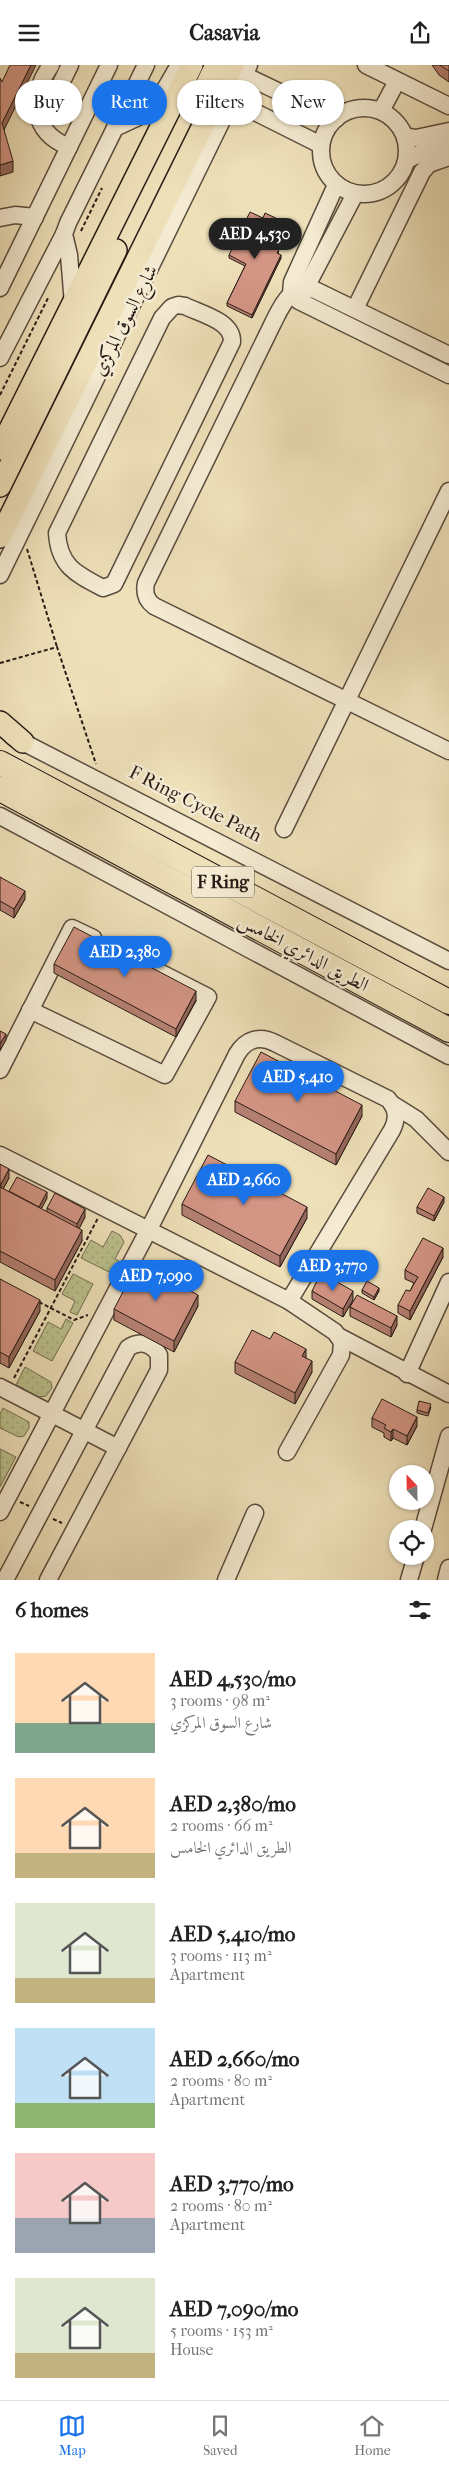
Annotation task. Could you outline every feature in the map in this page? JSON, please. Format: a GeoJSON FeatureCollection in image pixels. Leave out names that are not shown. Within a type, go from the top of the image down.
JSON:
{"type":"FeatureCollection","features":[{"type":"Feature","properties":{"kind":"highway","name":"الطريق الدائري الخامس"},"geometry":{"type":"LineString","coordinates":[[0,763],[449,1002]]}},
{"type":"Feature","properties":{"kind":"highway","name":"الطريق الدائري الخامس"},"geometry":{"type":"LineString","coordinates":[[0,789],[449,1030]]}},
{"type":"Feature","properties":{"kind":"main road"},"geometry":{"type":"LineString","coordinates":[[0,449],[192,65]]}},
{"type":"Feature","properties":{"kind":"main road"},"geometry":{"type":"LineString","coordinates":[[178,174],[180,151],[185,130],[216,65]]}},
{"type":"Feature","properties":{"kind":"main road","name":"شارع السوق المركزي"},"geometry":{"type":"LineString","coordinates":[[0,537],[178,174],[242,68]]}},
{"type":"Feature","properties":{"kind":"main road"},"geometry":{"type":"LineString","coordinates":[[0,486],[78,332],[143,192],[150,152]]}},
{"type":"Feature","properties":{"kind":"main road"},"geometry":{"type":"LineString","coordinates":[[0,722],[23,742]]}},
{"type":"Feature","properties":{"kind":"street"},"geometry":{"type":"LineString","coordinates":[[44,80],[51,65]]}},
{"type":"Feature","properties":{"kind":"street"},"geometry":{"type":"LineString","coordinates":[[62,80],[70,65]]}},
{"type":"Feature","properties":{"kind":"street"},"geometry":{"type":"LineString","coordinates":[[1,283],[109,65]]}},
{"type":"Feature","properties":{"kind":"street"},"geometry":{"type":"LineString","coordinates":[[0,359],[64,234],[146,65]]}},
{"type":"Feature","properties":{"kind":"street"},"geometry":{"type":"LineString","coordinates":[[114,128],[147,113],[157,103],[179,65]]}},
{"type":"Feature","properties":{"kind":"street"},"geometry":{"type":"LineString","coordinates":[[366,65],[449,106]]}},
{"type":"Feature","properties":{"kind":"street"},"geometry":{"type":"LineString","coordinates":[[242,68],[272,84]]}},
{"type":"Feature","properties":{"kind":"street","name":"شارع السوق المركزي"},"geometry":{"type":"LineString","coordinates":[[238,80],[242,68]]}},
{"type":"Feature","properties":{"kind":"street"},"geometry":{"type":"LineString","coordinates":[[381,111],[396,81]]}},
{"type":"Feature","properties":{"kind":"street"},"geometry":{"type":"LineString","coordinates":[[331,125],[325,133],[321,145],[324,167],[336,185],[355,194],[372,194],[388,188],[400,176],[407,160],[405,136],[396,121],[381,111],[357,109],[344,115]]}},
{"type":"Feature","properties":{"kind":"street"},"geometry":{"type":"LineString","coordinates":[[262,115],[321,145]]}},
{"type":"Feature","properties":{"kind":"street"},"geometry":{"type":"LineString","coordinates":[[44,125],[51,137],[69,147]]}},
{"type":"Feature","properties":{"kind":"street","name":"شارع السوق المركزي"},"geometry":{"type":"LineString","coordinates":[[0,575],[220,125]]}},
{"type":"Feature","properties":{"kind":"street"},"geometry":{"type":"LineString","coordinates":[[405,136],[416,138],[449,131]]}},
{"type":"Feature","properties":{"kind":"street"},"geometry":{"type":"LineString","coordinates":[[407,160],[429,149],[449,145]]}},
{"type":"Feature","properties":{"kind":"street"},"geometry":{"type":"LineString","coordinates":[[355,309],[422,172],[429,164],[449,157]]}},
{"type":"Feature","properties":{"kind":"street"},"geometry":{"type":"LineString","coordinates":[[336,185],[292,282],[299,294],[449,375]]}},
{"type":"Feature","properties":{"kind":"street"},"geometry":{"type":"LineString","coordinates":[[299,294],[355,194]]}},
{"type":"Feature","properties":{"kind":"street"},"geometry":{"type":"LineString","coordinates":[[0,218],[15,215],[35,217]]}},
{"type":"Feature","properties":{"kind":"street"},"geometry":{"type":"LineString","coordinates":[[64,234],[69,255],[73,304]]}},
{"type":"Feature","properties":{"kind":"street"},"geometry":{"type":"LineString","coordinates":[[449,355],[315,290],[285,299],[144,589],[149,602],[154,606],[449,751]]}},
{"type":"Feature","properties":{"kind":"street"},"geometry":{"type":"LineString","coordinates":[[185,306],[227,326],[232,336],[230,348],[114,585],[103,588],[70,569],[63,557],[57,533],[100,445],[166,312],[172,307],[185,306]]}},
{"type":"Feature","properties":{"kind":"street"},"geometry":{"type":"LineString","coordinates":[[284,829],[449,491]]}},
{"type":"Feature","properties":{"kind":"street"},"geometry":{"type":"LineString","coordinates":[[0,712],[68,765]]}},
{"type":"Feature","properties":{"kind":"street"},"geometry":{"type":"LineString","coordinates":[[0,730],[449,961]]}},
{"type":"Feature","properties":{"kind":"street","name":"الطريق الدائري الخامس"},"geometry":{"type":"LineString","coordinates":[[0,817],[449,1056]]}},
{"type":"Feature","properties":{"kind":"street"},"geometry":{"type":"LineString","coordinates":[[0,1070],[72,928],[106,945]]}},
{"type":"Feature","properties":{"kind":"street"},"geometry":{"type":"LineString","coordinates":[[30,1010],[165,1075],[208,997],[149,967]]}},
{"type":"Feature","properties":{"kind":"street"},"geometry":{"type":"LineString","coordinates":[[0,1512],[148,1231],[237,1054],[246,1043],[261,1038],[268,1039],[388,1099],[392,1104],[416,1119],[449,1152]]}},
{"type":"Feature","properties":{"kind":"street"},"geometry":{"type":"LineString","coordinates":[[289,1301],[392,1130],[396,1117],[392,1104]]}},
{"type":"Feature","properties":{"kind":"street"},"geometry":{"type":"LineString","coordinates":[[0,1155],[289,1301],[340,1337],[449,1394]]}},
{"type":"Feature","properties":{"kind":"street"},"geometry":{"type":"LineString","coordinates":[[407,1373],[449,1282]]}},
{"type":"Feature","properties":{"kind":"street"},"geometry":{"type":"LineString","coordinates":[[287,1452],[341,1355],[342,1343],[340,1337]]}},
{"type":"Feature","properties":{"kind":"street"},"geometry":{"type":"LineString","coordinates":[[5,1580],[128,1348],[136,1344],[149,1345],[159,1355],[159,1371],[48,1580]]}},
{"type":"Feature","properties":{"kind":"street"},"geometry":{"type":"LineString","coordinates":[[4,1389],[118,1448]]}},
{"type":"Feature","properties":{"kind":"street"},"geometry":{"type":"LineString","coordinates":[[426,1520],[449,1436]]}},
{"type":"Feature","properties":{"kind":"street"},"geometry":{"type":"LineString","coordinates":[[226,1580],[255,1513]]}},
{"type":"Feature","properties":{"kind":"street"},"geometry":{"type":"LineString","coordinates":[[409,1580],[413,1565]]}},
{"type":"Feature","properties":{"kind":"street"},"geometry":{"type":"LineString","coordinates":[[446,1580],[449,1568]]}},
{"type":"Feature","properties":{"kind":"path"},"geometry":{"type":"LineString","coordinates":[[0,663],[57,647],[98,769]]}},
{"type":"Feature","properties":{"kind":"path"},"geometry":{"type":"LineString","coordinates":[[4,1389],[51,1308],[104,1208]]}},
{"type":"Feature","properties":{"kind":"path"},"geometry":{"type":"LineString","coordinates":[[34,1299],[74,1320],[95,1311],[104,1314]]}},
{"type":"Feature","properties":{"kind":"green space"},"geometry":{"type":"Polygon","coordinates":[[[112,1231],[120,1235],[124,1242],[115,1259],[119,1261],[114,1270],[109,1272],[81,1258],[91,1240],[103,1247],[112,1231]]]}},
{"type":"Feature","properties":{"kind":"green space"},"geometry":{"type":"Polygon","coordinates":[[[73,1274],[93,1284],[77,1315],[70,1312],[75,1301],[62,1294],[73,1274]]]}},
{"type":"Feature","properties":{"kind":"green space"},"geometry":{"type":"Polygon","coordinates":[[[66,1319],[73,1323],[52,1361],[33,1351],[48,1322],[61,1329],[66,1319]]]}},
{"type":"Feature","properties":{"kind":"green space"},"geometry":{"type":"Polygon","coordinates":[[[25,1367],[51,1382],[52,1388],[46,1396],[39,1397],[16,1385],[25,1367]]]}},
{"type":"Feature","properties":{"kind":"green space"},"geometry":{"type":"Polygon","coordinates":[[[3,1408],[29,1422],[29,1428],[24,1436],[19,1437],[0,1428],[0,1414],[3,1408]]]}},
{"type":"Feature","properties":{"kind":"green space"},"geometry":{"type":"Polygon","coordinates":[[[0,1449],[16,1457],[0,1487],[0,1449]]]}},
{"type":"Feature","properties":{"kind":"building"},"geometry":{"type":"Polygon","coordinates":[[[10,65],[31,65],[24,80],[15,80],[15,97],[2,123],[13,161],[0,165],[0,78],[2,82],[10,65]]]}},
{"type":"Feature","properties":{"kind":"building"},"geometry":{"type":"Polygon","coordinates":[[[440,65],[449,65],[449,71],[440,65]]]}},
{"type":"Feature","properties":{"kind":"building"},"geometry":{"type":"Polygon","coordinates":[[[250,212],[263,218],[265,213],[282,221],[276,235],[272,233],[269,240],[274,243],[273,246],[279,249],[277,253],[281,255],[252,315],[227,303],[246,264],[229,255],[250,212]]]}},
{"type":"Feature","properties":{"kind":"building"},"geometry":{"type":"Polygon","coordinates":[[[0,877],[25,891],[14,909],[0,901],[0,877]]]}},
{"type":"Feature","properties":{"kind":"building"},"geometry":{"type":"Polygon","coordinates":[[[74,927],[196,991],[176,1029],[54,964],[74,927]]]}},
{"type":"Feature","properties":{"kind":"building"},"geometry":{"type":"Polygon","coordinates":[[[0,1031],[6,1034],[0,1044],[0,1031]]]}},
{"type":"Feature","properties":{"kind":"building"},"geometry":{"type":"Polygon","coordinates":[[[261,1052],[362,1105],[336,1154],[235,1101],[261,1052]]]}},
{"type":"Feature","properties":{"kind":"building"},"geometry":{"type":"Polygon","coordinates":[[[208,1155],[307,1207],[280,1256],[182,1204],[208,1155]]]}},
{"type":"Feature","properties":{"kind":"building"},"geometry":{"type":"Polygon","coordinates":[[[0,1164],[9,1169],[1,1184],[0,1184],[0,1164]]]}},
{"type":"Feature","properties":{"kind":"building"},"geometry":{"type":"Polygon","coordinates":[[[17,1177],[47,1192],[39,1207],[9,1191],[17,1177]]]}},
{"type":"Feature","properties":{"kind":"building"},"geometry":{"type":"Polygon","coordinates":[[[0,1187],[82,1230],[55,1280],[0,1251],[0,1187]]]}},
{"type":"Feature","properties":{"kind":"building"},"geometry":{"type":"Polygon","coordinates":[[[428,1188],[444,1197],[434,1216],[417,1207],[428,1188]]]}},
{"type":"Feature","properties":{"kind":"building"},"geometry":{"type":"Polygon","coordinates":[[[55,1193],[85,1209],[77,1224],[47,1208],[55,1193]]]}},
{"type":"Feature","properties":{"kind":"building"},"geometry":{"type":"Polygon","coordinates":[[[423,1238],[443,1248],[410,1311],[398,1305],[406,1290],[410,1291],[418,1277],[405,1270],[423,1238]]]}},
{"type":"Feature","properties":{"kind":"building"},"geometry":{"type":"Polygon","coordinates":[[[138,1263],[198,1295],[174,1341],[114,1309],[138,1263]]]}},
{"type":"Feature","properties":{"kind":"building"},"geometry":{"type":"Polygon","coordinates":[[[320,1275],[331,1281],[332,1279],[353,1291],[343,1309],[312,1291],[320,1275]]]}},
{"type":"Feature","properties":{"kind":"building"},"geometry":{"type":"Polygon","coordinates":[[[0,1279],[40,1300],[9,1357],[0,1352],[0,1279]]]}},
{"type":"Feature","properties":{"kind":"building"},"geometry":{"type":"Polygon","coordinates":[[[367,1281],[379,1288],[374,1297],[362,1290],[367,1281]]]}},
{"type":"Feature","properties":{"kind":"building"},"geometry":{"type":"Polygon","coordinates":[[[357,1295],[397,1316],[391,1328],[350,1307],[357,1295]]]}},
{"type":"Feature","properties":{"kind":"building"},"geometry":{"type":"Polygon","coordinates":[[[252,1330],[270,1339],[274,1332],[306,1349],[302,1356],[312,1361],[295,1393],[235,1362],[252,1330]]]}},
{"type":"Feature","properties":{"kind":"building"},"geometry":{"type":"Polygon","coordinates":[[[382,1399],[417,1417],[407,1436],[393,1429],[391,1432],[384,1428],[386,1425],[372,1418],[382,1399]]]}},
{"type":"Feature","properties":{"kind":"building"},"geometry":{"type":"Polygon","coordinates":[[[419,1401],[431,1404],[428,1413],[417,1410],[419,1401]]]}}]}
